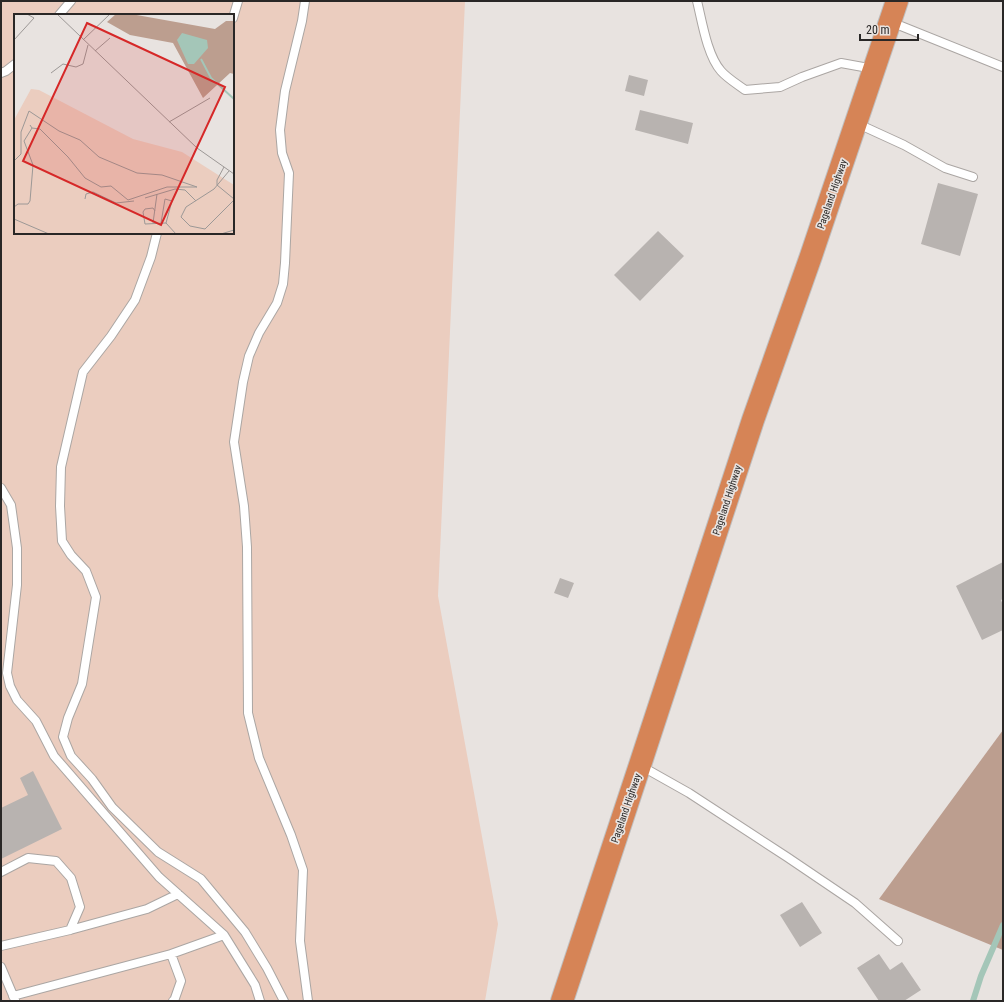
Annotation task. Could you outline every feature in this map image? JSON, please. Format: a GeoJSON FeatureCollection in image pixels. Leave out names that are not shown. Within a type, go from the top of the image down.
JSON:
{"type":"FeatureCollection","features":[{"type":"Feature","properties":{"kind":"highway","name":"Pageland Highway"},"geometry":{"type":"LineString","coordinates":[[562,1001],[753,420],[811,256],[897,1]]}},
{"type":"Feature","properties":{"kind":"lane"},"geometry":{"type":"LineString","coordinates":[[60,14],[71,1]]}},
{"type":"Feature","properties":{"kind":"lane"},"geometry":{"type":"LineString","coordinates":[[234,15],[238,1]]}},
{"type":"Feature","properties":{"kind":"lane"},"geometry":{"type":"LineString","coordinates":[[305,1],[286,91],[280,130],[282,152],[288,173],[283,284],[277,303],[259,333],[249,356],[234,442],[244,506],[247,547],[248,713],[258,758],[291,835],[304,870],[300,941],[308,1001]]}},
{"type":"Feature","properties":{"kind":"lane"},"geometry":{"type":"LineString","coordinates":[[697,1],[710,54],[720,71],[745,90],[780,87],[802,77],[841,63],[874,69]]}},
{"type":"Feature","properties":{"kind":"lane"},"geometry":{"type":"LineString","coordinates":[[890,21],[1003,67]]}},
{"type":"Feature","properties":{"kind":"lane"},"geometry":{"type":"LineString","coordinates":[[1,73],[14,65]]}},
{"type":"Feature","properties":{"kind":"lane"},"geometry":{"type":"LineString","coordinates":[[856,123],[904,145],[945,168],[973,177]]}},
{"type":"Feature","properties":{"kind":"lane"},"geometry":{"type":"LineString","coordinates":[[157,234],[135,300],[111,336],[83,372],[61,467],[60,506],[62,541],[86,571],[96,597],[82,684],[68,718],[63,737],[71,756],[92,779],[112,807],[158,852],[201,879],[245,932],[267,968],[284,1001]]}},
{"type":"Feature","properties":{"kind":"lane"},"geometry":{"type":"LineString","coordinates":[[1,488],[11,504],[17,548],[17,585],[7,673],[10,686],[17,700],[36,721],[54,756],[159,877],[224,935],[255,985],[260,1001]]}},
{"type":"Feature","properties":{"kind":"lane"},"geometry":{"type":"LineString","coordinates":[[640,765],[689,793],[787,856],[855,903],[898,941]]}},
{"type":"Feature","properties":{"kind":"lane"},"geometry":{"type":"LineString","coordinates":[[1,872],[28,858],[56,861],[71,878],[80,907],[70,930]]}},
{"type":"Feature","properties":{"kind":"lane"},"geometry":{"type":"LineString","coordinates":[[1,946],[70,930],[147,909],[178,894]]}},
{"type":"Feature","properties":{"kind":"lane"},"geometry":{"type":"LineString","coordinates":[[1,967],[14,999],[171,954],[224,935]]}},
{"type":"Feature","properties":{"kind":"lane"},"geometry":{"type":"LineString","coordinates":[[171,954],[181,981],[173,1001]]}},
{"type":"Feature","properties":{"kind":"shaded area"},"geometry":{"type":"Polygon","coordinates":[[[1,1],[465,1],[438,596],[498,924],[485,1001],[1,1001],[1,1]]]}},
{"type":"Feature","properties":{"kind":"shaded area"},"geometry":{"type":"Polygon","coordinates":[[[1003,730],[1003,950],[879,899],[1003,730]]]}},
{"type":"Feature","properties":{"kind":"building"},"geometry":{"type":"Polygon","coordinates":[[[629,75],[648,80],[644,96],[625,91],[629,75]]]}},
{"type":"Feature","properties":{"kind":"building"},"geometry":{"type":"Polygon","coordinates":[[[640,110],[693,123],[688,144],[635,130],[640,110]]]}},
{"type":"Feature","properties":{"kind":"building"},"geometry":{"type":"Polygon","coordinates":[[[938,183],[978,194],[960,256],[921,244],[938,183]]]}},
{"type":"Feature","properties":{"kind":"building"},"geometry":{"type":"Polygon","coordinates":[[[658,231],[684,256],[640,301],[614,275],[658,231]]]}},
{"type":"Feature","properties":{"kind":"building"},"geometry":{"type":"Polygon","coordinates":[[[1003,562],[1003,599],[1001,600],[1003,605],[1003,630],[982,640],[956,586],[1003,562]]]}},
{"type":"Feature","properties":{"kind":"building"},"geometry":{"type":"Polygon","coordinates":[[[560,578],[574,583],[568,598],[554,593],[560,578]]]}},
{"type":"Feature","properties":{"kind":"building"},"geometry":{"type":"Polygon","coordinates":[[[33,771],[62,829],[1,859],[1,808],[28,795],[20,778],[33,771]]]}},
{"type":"Feature","properties":{"kind":"building"},"geometry":{"type":"Polygon","coordinates":[[[802,902],[822,933],[800,947],[780,915],[802,902]]]}},
{"type":"Feature","properties":{"kind":"building"},"geometry":{"type":"Polygon","coordinates":[[[879,954],[890,970],[902,962],[921,990],[904,1001],[879,1001],[857,968],[879,954]]]}},
{"type":"Feature","properties":{"kind":"waterway"},"geometry":{"type":"LineString","coordinates":[[973,1001],[981,976],[1003,925]]}}]}
